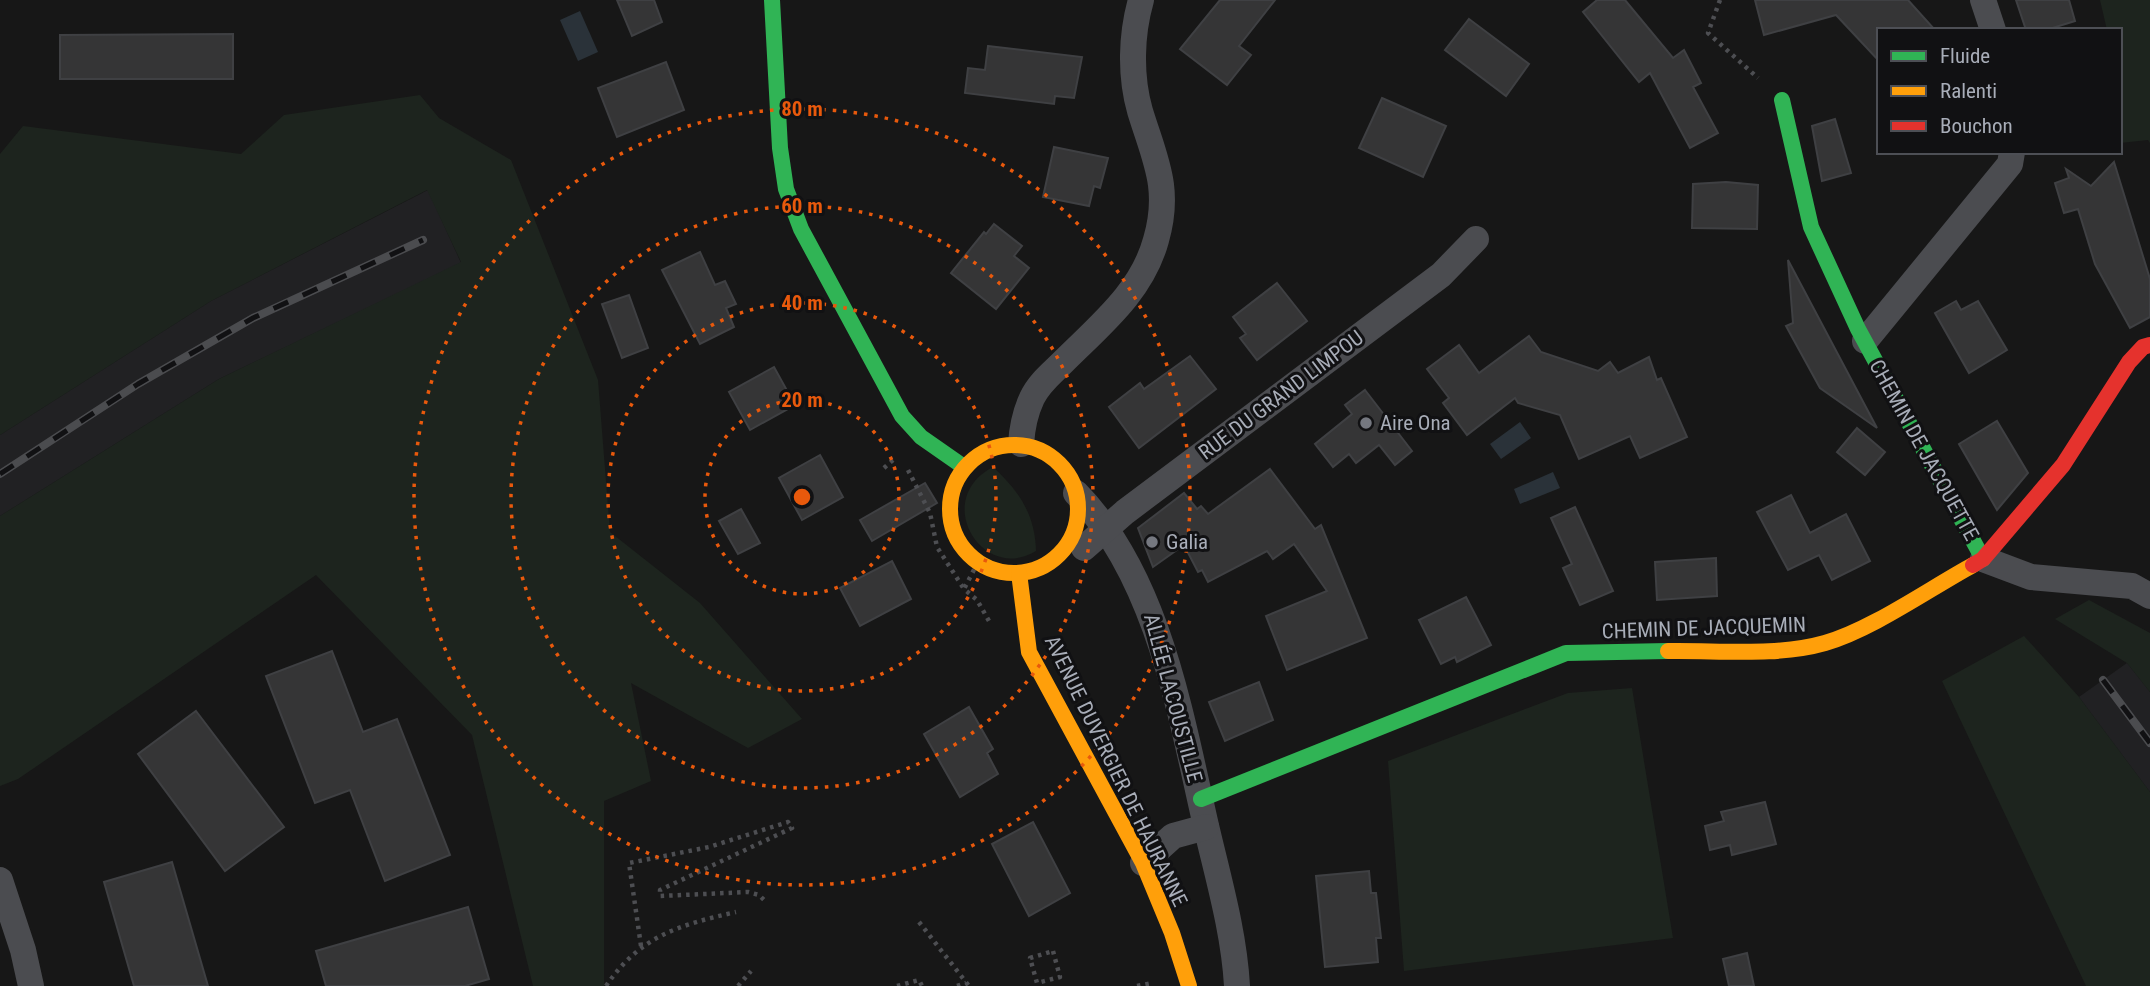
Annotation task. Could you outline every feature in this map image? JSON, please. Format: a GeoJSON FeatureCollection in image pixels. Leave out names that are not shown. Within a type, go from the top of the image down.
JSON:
{"type":"FeatureCollection","features":[{"type":"Feature","properties":{"kind":"street"},"geometry":{"type":"LineString","coordinates":[[772,0],[780,148],[786,189],[801,229],[902,416],[921,437],[964,467]]}},
{"type":"Feature","properties":{"kind":"street"},"geometry":{"type":"LineString","coordinates":[[1021,444],[1027,411],[1040,386],[1129,296],[1147,268],[1156,240],[1164,201],[1162,175],[1140,109],[1133,51],[1135,20],[1141,0]]}},
{"type":"Feature","properties":{"kind":"street"},"geometry":{"type":"LineString","coordinates":[[1983,0],[1992,28]]}},
{"type":"Feature","properties":{"kind":"street","name":"CHEMIN DE JACQUETTE"},"geometry":{"type":"LineString","coordinates":[[1782,100],[1811,227],[1865,341],[1983,559]]}},
{"type":"Feature","properties":{"kind":"street","name":"CHEMIN DE JACQUETTE"},"geometry":{"type":"LineString","coordinates":[[1865,341],[2010,164],[2012,154]]}},
{"type":"Feature","properties":{"kind":"street","name":"RUE DU GRAND LIMPOU"},"geometry":{"type":"LineString","coordinates":[[1075,547],[1107,528],[1441,275],[1476,239]]}},
{"type":"Feature","properties":{"kind":"street","name":"CHEMIN DE JACQUEMIN"},"geometry":{"type":"LineString","coordinates":[[1201,799],[1566,653],[1792,649],[1823,644],[1846,636],[1983,559],[2063,465],[2129,362],[2143,347],[2150,345]]}},
{"type":"Feature","properties":{"kind":"street"},"geometry":{"type":"LineString","coordinates":[[1075,547],[1076,493],[1069,475],[1056,460],[1040,450],[1021,444],[1000,446],[980,454],[964,467],[953,486],[949,507],[952,528],[962,547],[978,562],[997,571],[1018,573],[1037,569],[1075,547],[1092,549],[1132,571]]}},
{"type":"Feature","properties":{"kind":"street","name":"ALLÉE LACOUSTILLE"},"geometry":{"type":"LineString","coordinates":[[1076,493],[1107,528],[1132,571],[1149,609],[1201,799],[1234,951],[1237,986]]}},
{"type":"Feature","properties":{"kind":"street"},"geometry":{"type":"LineString","coordinates":[[1983,559],[2031,577],[2132,586],[2150,596]]}},
{"type":"Feature","properties":{"kind":"street","name":"AVENUE DUVERGIER DE HAURANNE"},"geometry":{"type":"LineString","coordinates":[[1018,573],[1029,652],[1143,863],[1172,933],[1189,986]]}},
{"type":"Feature","properties":{"kind":"street"},"geometry":{"type":"LineString","coordinates":[[1143,863],[1173,836],[1206,827]]}},
{"type":"Feature","properties":{"kind":"street"},"geometry":{"type":"LineString","coordinates":[[0,880],[23,950],[31,986]]}},
{"type":"Feature","properties":{"kind":"path"},"geometry":{"type":"LineString","coordinates":[[1720,0],[1708,33],[1782,100]]}},
{"type":"Feature","properties":{"kind":"path"},"geometry":{"type":"LineString","coordinates":[[641,946],[629,863],[709,847],[788,822],[792,828],[660,890],[660,897],[748,892],[760,895],[767,903]]}},
{"type":"Feature","properties":{"kind":"path"},"geometry":{"type":"LineString","coordinates":[[606,986],[618,968],[641,946],[668,930],[736,912]]}},
{"type":"Feature","properties":{"kind":"path"},"geometry":{"type":"LineString","coordinates":[[919,922],[967,984],[957,986]]}},
{"type":"Feature","properties":{"kind":"path"},"geometry":{"type":"LineString","coordinates":[[1053,951],[1060,977],[1049,983],[1037,983],[1030,958],[1053,951]]}},
{"type":"Feature","properties":{"kind":"path"},"geometry":{"type":"LineString","coordinates":[[739,986],[751,971]]}},
{"type":"Feature","properties":{"kind":"path"},"geometry":{"type":"LineString","coordinates":[[897,986],[919,980],[922,986]]}},
{"type":"Feature","properties":{"kind":"path"},"geometry":{"type":"LineString","coordinates":[[1137,986],[1153,983]]}},
{"type":"Feature","properties":{"kind":"shaded area"},"geometry":{"type":"Polygon","coordinates":[[[2100,0],[2150,0],[2150,143],[2148,140],[2122,143],[2122,28],[2107,28],[2100,0]]]}},
{"type":"Feature","properties":{"kind":"shaded area"},"geometry":{"type":"Polygon","coordinates":[[[580,11],[598,52],[578,61],[560,20],[580,11]]]}},
{"type":"Feature","properties":{"kind":"shaded area"},"geometry":{"type":"Polygon","coordinates":[[[420,95],[439,118],[511,160],[598,380],[610,532],[700,603],[802,719],[748,748],[631,683],[651,781],[604,801],[604,986],[533,986],[472,735],[316,575],[18,779],[0,786],[0,516],[219,379],[461,262],[427,190],[211,301],[0,435],[0,154],[23,126],[241,154],[284,115],[420,95]]]}},
{"type":"Feature","properties":{"kind":"shaded area"},"geometry":{"type":"Polygon","coordinates":[[[428,190],[461,263],[219,379],[0,516],[0,435],[211,301],[428,190]]]}},
{"type":"Feature","properties":{"kind":"shaded area"},"geometry":{"type":"Polygon","coordinates":[[[1520,422],[1531,438],[1501,459],[1490,444],[1520,422]]]}},
{"type":"Feature","properties":{"kind":"shaded area"},"geometry":{"type":"Polygon","coordinates":[[[993,467],[1011,485],[1024,504],[1033,526],[1036,551],[1016,558],[998,556],[982,547],[971,533],[965,516],[966,498],[975,481],[993,467]]]}},
{"type":"Feature","properties":{"kind":"shaded area"},"geometry":{"type":"Polygon","coordinates":[[[1553,472],[1560,488],[1520,504],[1514,489],[1553,472]]]}},
{"type":"Feature","properties":{"kind":"shaded area"},"geometry":{"type":"Polygon","coordinates":[[[2089,600],[2150,633],[2150,692],[2127,663],[2055,619],[2089,600]]]}},
{"type":"Feature","properties":{"kind":"shaded area"},"geometry":{"type":"Polygon","coordinates":[[[2024,636],[2079,697],[2150,792],[2150,986],[2086,986],[1942,681],[2024,636]]]}},
{"type":"Feature","properties":{"kind":"shaded area"},"geometry":{"type":"Polygon","coordinates":[[[2127,663],[2150,692],[2150,792],[2079,697],[2127,663]]]}},
{"type":"Feature","properties":{"kind":"shaded area"},"geometry":{"type":"Polygon","coordinates":[[[1632,688],[1673,938],[1404,971],[1388,761],[1568,693],[1632,688]]]}},
{"type":"Feature","properties":{"kind":"building"},"geometry":{"type":"Polygon","coordinates":[[[617,0],[654,0],[662,22],[632,36],[617,0]]]}},
{"type":"Feature","properties":{"kind":"building"},"geometry":{"type":"Polygon","coordinates":[[[1220,0],[1275,0],[1239,46],[1251,55],[1227,85],[1180,49],[1220,0]]]}},
{"type":"Feature","properties":{"kind":"building"},"geometry":{"type":"Polygon","coordinates":[[[1597,0],[1625,0],[1673,58],[1684,50],[1701,83],[1693,87],[1718,133],[1690,148],[1650,73],[1639,82],[1583,12],[1597,0]]]}},
{"type":"Feature","properties":{"kind":"building"},"geometry":{"type":"Polygon","coordinates":[[[1755,0],[1908,0],[1933,28],[1877,28],[1877,59],[1836,15],[1764,35],[1755,0]]]}},
{"type":"Feature","properties":{"kind":"building"},"geometry":{"type":"Polygon","coordinates":[[[2016,0],[2069,0],[2075,21],[2052,28],[2025,28],[2016,0]]]}},
{"type":"Feature","properties":{"kind":"building"},"geometry":{"type":"Polygon","coordinates":[[[1469,19],[1529,64],[1506,96],[1445,50],[1469,19]]]}},
{"type":"Feature","properties":{"kind":"building"},"geometry":{"type":"Polygon","coordinates":[[[233,34],[233,79],[60,79],[60,35],[233,34]]]}},
{"type":"Feature","properties":{"kind":"building"},"geometry":{"type":"Polygon","coordinates":[[[988,46],[1082,57],[1074,98],[1055,96],[1054,104],[965,93],[968,68],[985,70],[988,46]]]}},
{"type":"Feature","properties":{"kind":"building"},"geometry":{"type":"Polygon","coordinates":[[[666,62],[684,110],[617,137],[598,88],[666,62]]]}},
{"type":"Feature","properties":{"kind":"building"},"geometry":{"type":"Polygon","coordinates":[[[1382,98],[1446,126],[1423,177],[1359,148],[1382,98]]]}},
{"type":"Feature","properties":{"kind":"building"},"geometry":{"type":"Polygon","coordinates":[[[1835,119],[1851,173],[1822,181],[1812,126],[1835,119]]]}},
{"type":"Feature","properties":{"kind":"building"},"geometry":{"type":"Polygon","coordinates":[[[1054,147],[1108,158],[1100,188],[1094,186],[1089,206],[1043,197],[1054,147]]]}},
{"type":"Feature","properties":{"kind":"building"},"geometry":{"type":"Polygon","coordinates":[[[2114,162],[2150,279],[2150,317],[2130,328],[2095,264],[2078,209],[2064,213],[2055,183],[2069,178],[2066,169],[2091,186],[2114,162]]]}},
{"type":"Feature","properties":{"kind":"building"},"geometry":{"type":"Polygon","coordinates":[[[1726,182],[1758,185],[1757,229],[1692,228],[1693,184],[1726,182]]]}},
{"type":"Feature","properties":{"kind":"building"},"geometry":{"type":"Polygon","coordinates":[[[994,224],[1022,246],[1014,256],[1029,268],[996,309],[951,273],[984,232],[986,234],[994,224]]]}},
{"type":"Feature","properties":{"kind":"building"},"geometry":{"type":"Polygon","coordinates":[[[700,252],[715,285],[725,281],[736,304],[726,308],[734,327],[700,344],[662,270],[700,252]]]}},
{"type":"Feature","properties":{"kind":"building"},"geometry":{"type":"Polygon","coordinates":[[[1788,260],[1877,428],[1820,388],[1786,326],[1793,323],[1788,260]]]}},
{"type":"Feature","properties":{"kind":"building"},"geometry":{"type":"Polygon","coordinates":[[[1277,283],[1307,321],[1257,360],[1240,338],[1246,334],[1233,317],[1277,283]]]}},
{"type":"Feature","properties":{"kind":"building"},"geometry":{"type":"Polygon","coordinates":[[[629,295],[648,348],[622,358],[602,304],[629,295]]]}},
{"type":"Feature","properties":{"kind":"building"},"geometry":{"type":"Polygon","coordinates":[[[1956,301],[1961,310],[1978,301],[2007,350],[1969,373],[1935,313],[1956,301]]]}},
{"type":"Feature","properties":{"kind":"building"},"geometry":{"type":"Polygon","coordinates":[[[1529,336],[1541,352],[1598,371],[1610,362],[1618,373],[1649,357],[1657,380],[1661,378],[1687,437],[1640,458],[1630,436],[1579,459],[1560,415],[1518,403],[1515,398],[1467,435],[1443,403],[1449,398],[1427,369],[1459,345],[1479,373],[1529,336]]]}},
{"type":"Feature","properties":{"kind":"building"},"geometry":{"type":"Polygon","coordinates":[[[1190,356],[1216,389],[1139,448],[1109,407],[1140,383],[1144,389],[1190,356]]]}},
{"type":"Feature","properties":{"kind":"building"},"geometry":{"type":"Polygon","coordinates":[[[774,367],[795,405],[750,430],[729,392],[774,367]]]}},
{"type":"Feature","properties":{"kind":"building","name":"Aire Ona"},"geometry":{"type":"Polygon","coordinates":[[[1365,390],[1412,451],[1395,465],[1379,445],[1356,463],[1349,454],[1333,467],[1315,444],[1352,414],[1345,405],[1365,390]]]}},
{"type":"Feature","properties":{"kind":"building"},"geometry":{"type":"Polygon","coordinates":[[[1997,421],[2028,473],[1997,510],[1959,444],[1997,421]]]}},
{"type":"Feature","properties":{"kind":"building"},"geometry":{"type":"Polygon","coordinates":[[[1857,428],[1885,452],[1865,475],[1837,452],[1857,428]]]}},
{"type":"Feature","properties":{"kind":"building"},"geometry":{"type":"Polygon","coordinates":[[[820,455],[843,497],[802,520],[779,478],[820,455]]]}},
{"type":"Feature","properties":{"kind":"building"},"geometry":{"type":"Polygon","coordinates":[[[1270,469],[1315,529],[1321,525],[1367,638],[1287,670],[1266,616],[1327,591],[1294,544],[1273,559],[1267,551],[1208,582],[1202,570],[1198,572],[1184,545],[1153,567],[1138,528],[1184,493],[1197,509],[1201,506],[1208,514],[1270,469]]]}},
{"type":"Feature","properties":{"kind":"building"},"geometry":{"type":"Polygon","coordinates":[[[925,483],[937,503],[872,541],[860,520],[925,483]]]}},
{"type":"Feature","properties":{"kind":"building"},"geometry":{"type":"Polygon","coordinates":[[[1791,495],[1810,533],[1846,514],[1870,561],[1832,580],[1819,555],[1788,570],[1757,512],[1791,495]]]}},
{"type":"Feature","properties":{"kind":"building"},"geometry":{"type":"Polygon","coordinates":[[[1575,507],[1613,591],[1580,605],[1563,568],[1572,564],[1551,518],[1575,507]]]}},
{"type":"Feature","properties":{"kind":"building"},"geometry":{"type":"Polygon","coordinates":[[[741,509],[760,543],[738,554],[719,521],[741,509]]]}},
{"type":"Feature","properties":{"kind":"building"},"geometry":{"type":"Polygon","coordinates":[[[1716,558],[1717,596],[1657,600],[1655,562],[1716,558]]]}},
{"type":"Feature","properties":{"kind":"building"},"geometry":{"type":"Polygon","coordinates":[[[892,561],[911,599],[860,626],[840,588],[892,561]]]}},
{"type":"Feature","properties":{"kind":"building"},"geometry":{"type":"Polygon","coordinates":[[[1466,597],[1491,645],[1457,662],[1455,657],[1441,664],[1419,620],[1466,597]]]}},
{"type":"Feature","properties":{"kind":"building"},"geometry":{"type":"Polygon","coordinates":[[[332,651],[363,732],[397,719],[450,855],[385,881],[350,790],[315,803],[266,676],[332,651]]]}},
{"type":"Feature","properties":{"kind":"building"},"geometry":{"type":"Polygon","coordinates":[[[1259,682],[1273,720],[1225,741],[1209,702],[1259,682]]]}},
{"type":"Feature","properties":{"kind":"building"},"geometry":{"type":"Polygon","coordinates":[[[969,707],[993,749],[987,753],[998,774],[960,797],[924,734],[969,707]]]}},
{"type":"Feature","properties":{"kind":"building"},"geometry":{"type":"Polygon","coordinates":[[[196,711],[284,827],[225,871],[138,754],[196,711]]]}},
{"type":"Feature","properties":{"kind":"building"},"geometry":{"type":"Polygon","coordinates":[[[1765,802],[1776,844],[1732,855],[1730,845],[1710,850],[1705,826],[1724,821],[1721,812],[1765,802]]]}},
{"type":"Feature","properties":{"kind":"building"},"geometry":{"type":"Polygon","coordinates":[[[1033,822],[1070,893],[1029,916],[992,844],[1033,822]]]}},
{"type":"Feature","properties":{"kind":"building"},"geometry":{"type":"Polygon","coordinates":[[[172,862],[208,986],[134,986],[104,882],[172,862]]]}},
{"type":"Feature","properties":{"kind":"building"},"geometry":{"type":"Polygon","coordinates":[[[1369,871],[1371,893],[1376,893],[1381,938],[1376,938],[1378,962],[1325,967],[1316,876],[1369,871]]]}},
{"type":"Feature","properties":{"kind":"building"},"geometry":{"type":"Polygon","coordinates":[[[468,907],[489,979],[465,986],[326,986],[316,951],[468,907]]]}},
{"type":"Feature","properties":{"kind":"building"},"geometry":{"type":"Polygon","coordinates":[[[1747,953],[1754,986],[1729,986],[1723,959],[1747,953]]]}},
{"type":"Feature","properties":{"kind":"railway"},"geometry":{"type":"LineString","coordinates":[[0,474],[138,384],[253,318],[423,240]]}},
{"type":"Feature","properties":{"kind":"railway"},"geometry":{"type":"LineString","coordinates":[[2103,680],[2150,743]]}},
{"type":"Feature","properties":{"kind":"traffic: fast"},"geometry":{"type":"LineString","coordinates":[[772,0],[780,148],[786,189],[801,229],[902,416],[921,437],[964,467]]}},
{"type":"Feature","properties":{"kind":"traffic: fast"},"geometry":{"type":"LineString","coordinates":[[1782,100],[1811,227],[1858,329],[1983,559]]}},
{"type":"Feature","properties":{"kind":"traffic: fast"},"geometry":{"type":"LineString","coordinates":[[1201,799],[1566,653],[1668,651]]}},
{"type":"Feature","properties":{"kind":"traffic: slow"},"geometry":{"type":"LineString","coordinates":[[1014,445],[1038,450],[1059,464],[1073,485],[1078,509],[1073,533],[1059,554],[1038,568],[1014,573],[990,568],[969,554],[955,533],[950,509],[955,485],[969,464],[990,450],[1014,445]]}},
{"type":"Feature","properties":{"kind":"traffic: slow"},"geometry":{"type":"LineString","coordinates":[[1668,651],[1787,650],[1825,643],[1880,619],[1973,565]]}},
{"type":"Feature","properties":{"kind":"traffic: slow"},"geometry":{"type":"LineString","coordinates":[[1019,573],[1029,652],[1143,863],[1172,933],[1189,986]]}},
{"type":"Feature","properties":{"kind":"traffic: jam"},"geometry":{"type":"LineString","coordinates":[[1973,565],[1983,559],[2063,465],[2129,362],[2143,347],[2150,345]]}},
{"type":"Feature","properties":{"kind":"place","name":"Aire Ona"},"geometry":{"type":"Point","coordinates":[1366,423]}},
{"type":"Feature","properties":{"kind":"place","name":"Galia"},"geometry":{"type":"Point","coordinates":[1152,542]}}]}
